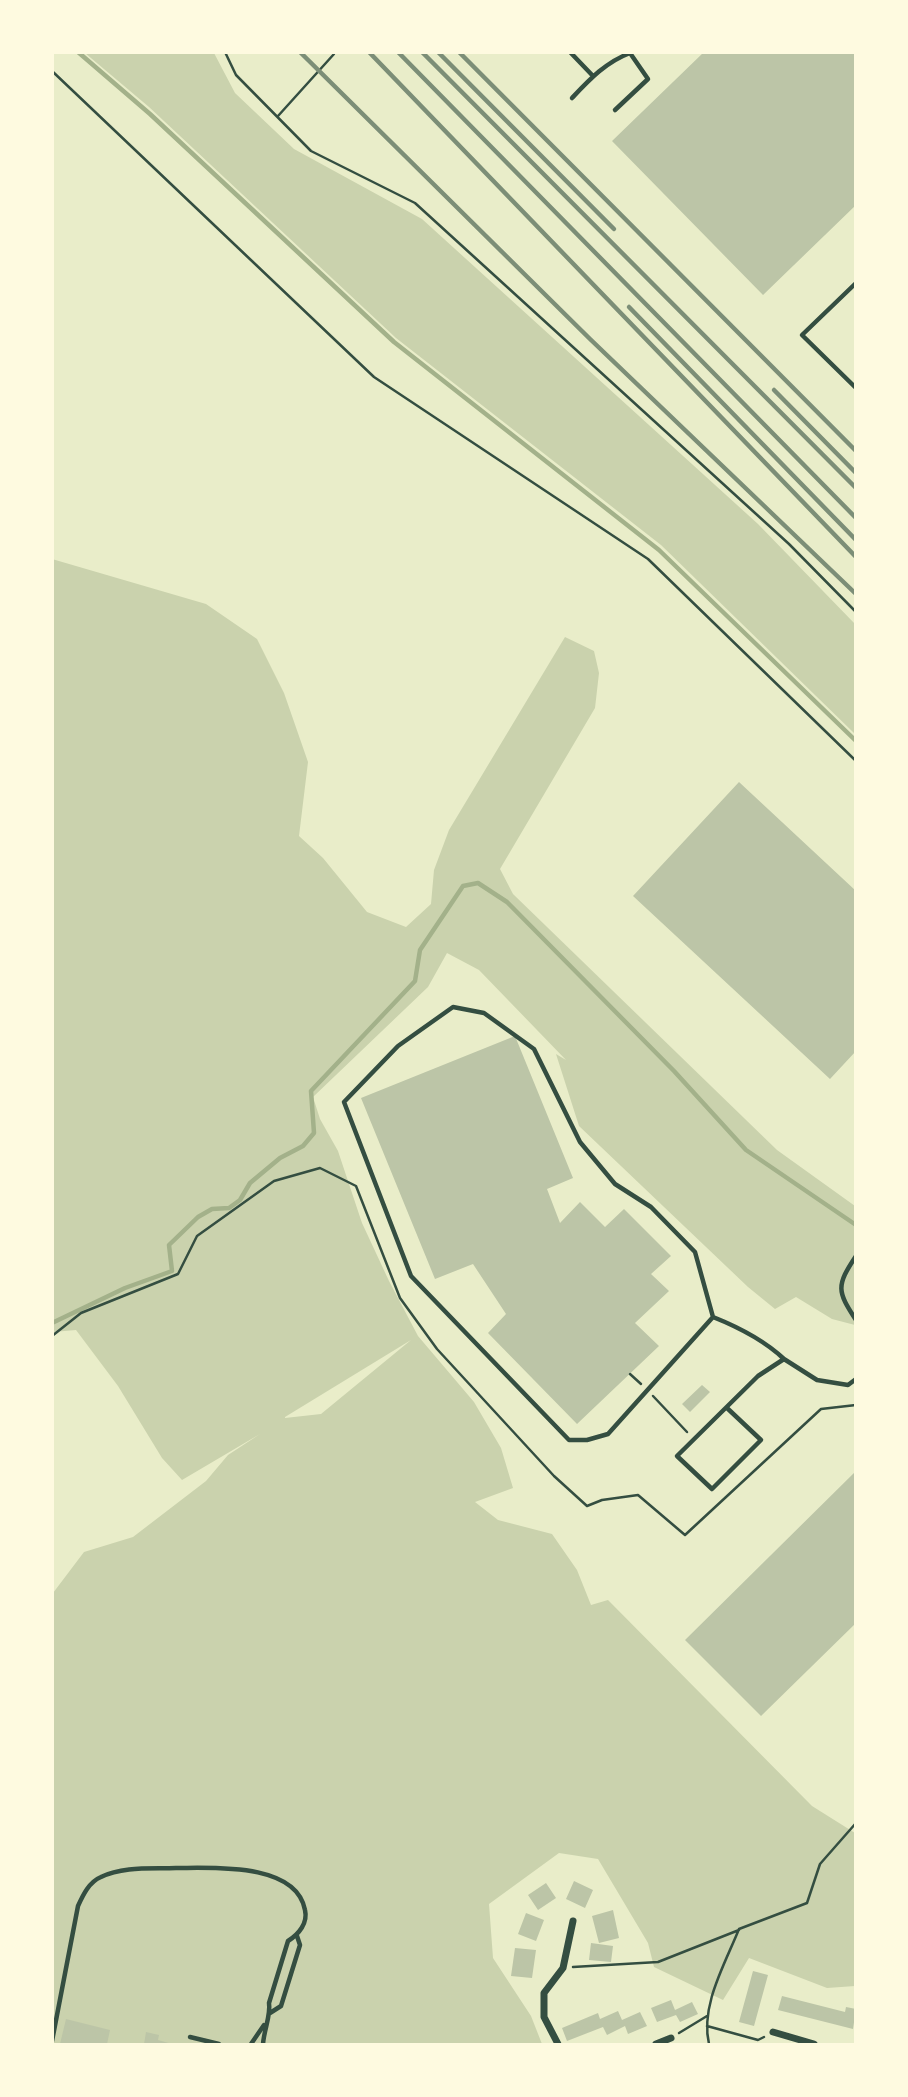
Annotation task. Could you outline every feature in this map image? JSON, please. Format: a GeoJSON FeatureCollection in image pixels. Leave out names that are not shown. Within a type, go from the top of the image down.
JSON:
{"type":"FeatureCollection","features":[{"type":"Feature","properties":{"kind":"street"},"geometry":{"type":"LineString","coordinates":[[558,2045],[544,2017],[544,1993],[563,1968],[573,1921]]}},
{"type":"Feature","properties":{"kind":"street"},"geometry":{"type":"LineString","coordinates":[[773,2032],[814,2045]]}},
{"type":"Feature","properties":{"kind":"street"},"geometry":{"type":"LineString","coordinates":[[656,2045],[671,2038]]}},
{"type":"Feature","properties":{"kind":"lane"},"geometry":{"type":"LineString","coordinates":[[569,52],[593,76]]}},
{"type":"Feature","properties":{"kind":"lane"},"geometry":{"type":"LineString","coordinates":[[572,97],[616,58],[630,53],[648,79],[615,110]]}},
{"type":"Feature","properties":{"kind":"lane"},"geometry":{"type":"LineString","coordinates":[[856,283],[802,335],[856,388]]}},
{"type":"Feature","properties":{"kind":"lane"},"geometry":{"type":"LineString","coordinates":[[453,1007],[484,1013],[534,1049],[580,1142],[615,1184],[651,1207],[695,1252],[713,1317],[608,1434],[587,1440],[569,1440],[411,1276],[344,1102],[398,1046],[453,1007]]}},
{"type":"Feature","properties":{"kind":"lane"},"geometry":{"type":"LineString","coordinates":[[856,1256],[843,1276],[841,1297],[856,1320]]}},
{"type":"Feature","properties":{"kind":"lane"},"geometry":{"type":"LineString","coordinates":[[713,1317],[739,1328],[817,1380],[848,1385],[856,1379]]}},
{"type":"Feature","properties":{"kind":"lane"},"geometry":{"type":"LineString","coordinates":[[727,1408],[761,1440],[712,1489],[677,1456],[758,1377],[784,1359]]}},
{"type":"Feature","properties":{"kind":"lane"},"geometry":{"type":"LineString","coordinates":[[52,2041],[78,1906],[84,1892],[98,1877],[144,1868],[216,1868],[246,1870],[280,1880],[299,1893],[306,1912],[303,1926],[297,1936],[288,1941],[269,2003],[270,2013],[251,2045]]}},
{"type":"Feature","properties":{"kind":"lane"},"geometry":{"type":"LineString","coordinates":[[270,2013],[281,2007],[300,1945],[297,1936]]}},
{"type":"Feature","properties":{"kind":"lane"},"geometry":{"type":"LineString","coordinates":[[262,2045],[265,2024]]}},
{"type":"Feature","properties":{"kind":"lane"},"geometry":{"type":"LineString","coordinates":[[190,2037],[219,2045]]}},
{"type":"Feature","properties":{"kind":"path"},"geometry":{"type":"LineString","coordinates":[[225,52],[236,75],[311,151],[415,203],[789,544],[856,612]]}},
{"type":"Feature","properties":{"kind":"path"},"geometry":{"type":"LineString","coordinates":[[278,116],[334,54]]}},
{"type":"Feature","properties":{"kind":"path"},"geometry":{"type":"LineString","coordinates":[[52,71],[374,377],[648,559],[856,761]]}},
{"type":"Feature","properties":{"kind":"path"},"geometry":{"type":"LineString","coordinates":[[52,1336],[81,1313],[178,1275],[197,1236],[274,1181],[320,1168],[356,1186],[400,1298],[437,1349],[554,1476],[587,1506],[602,1500],[638,1495],[685,1535],[821,1409],[856,1405]]}},
{"type":"Feature","properties":{"kind":"path"},"geometry":{"type":"LineString","coordinates":[[630,1374],[694,1439]]}},
{"type":"Feature","properties":{"kind":"path"},"geometry":{"type":"LineString","coordinates":[[563,1968],[658,1962],[807,1903],[820,1864],[856,1823]]}},
{"type":"Feature","properties":{"kind":"path"},"geometry":{"type":"LineString","coordinates":[[709,2045],[707,2016],[717,1982],[739,1929]]}},
{"type":"Feature","properties":{"kind":"path"},"geometry":{"type":"LineString","coordinates":[[671,2038],[707,2016]]}},
{"type":"Feature","properties":{"kind":"path"},"geometry":{"type":"LineString","coordinates":[[707,2026],[758,2040],[773,2032]]}},
{"type":"Feature","properties":{"kind":"green space"},"geometry":{"type":"Polygon","coordinates":[[[85,53],[214,53],[235,93],[294,149],[422,219],[758,524],[855,624],[855,734],[661,545],[396,338],[149,107],[85,53]]]}},
{"type":"Feature","properties":{"kind":"green space"},"geometry":{"type":"Polygon","coordinates":[[[52,559],[206,604],[257,639],[284,693],[308,762],[299,836],[323,858],[367,912],[406,927],[431,904],[434,870],[449,830],[565,637],[594,651],[599,673],[595,708],[500,869],[513,894],[777,1150],[855,1206],[855,1325],[832,1319],[796,1297],[775,1309],[748,1287],[579,1126],[556,1054],[566,1060],[479,970],[447,953],[428,987],[313,1097],[320,1119],[338,1151],[362,1223],[418,1336],[474,1402],[501,1448],[513,1488],[475,1502],[498,1520],[552,1534],[577,1570],[591,1605],[608,1600],[812,1806],[855,1833],[855,1986],[827,1988],[749,1958],[723,2000],[654,1967],[648,1943],[598,1859],[559,1853],[489,1904],[493,1958],[531,2016],[542,2044],[53,2044],[53,1593],[84,1552],[133,1537],[206,1481],[228,1455],[260,1434],[182,1480],[162,1458],[118,1386],[76,1330],[53,1332],[52,559]],[[411,1340],[285,1418],[321,1414],[411,1340]]]}},
{"type":"Feature","properties":{"kind":"building"},"geometry":{"type":"Polygon","coordinates":[[[704,52],[856,52],[856,205],[763,295],[612,141],[704,52]]]}},
{"type":"Feature","properties":{"kind":"building"},"geometry":{"type":"Polygon","coordinates":[[[739,782],[856,891],[856,1051],[830,1079],[633,896],[739,782]]]}},
{"type":"Feature","properties":{"kind":"building"},"geometry":{"type":"Polygon","coordinates":[[[515,1036],[573,1178],[547,1189],[560,1223],[580,1202],[605,1227],[624,1209],[671,1256],[651,1274],[669,1291],[635,1323],[659,1346],[577,1424],[488,1333],[506,1314],[473,1264],[435,1279],[361,1098],[515,1036]]]}},
{"type":"Feature","properties":{"kind":"building"},"geometry":{"type":"Polygon","coordinates":[[[702,1385],[710,1392],[690,1412],[682,1404],[702,1385]]]}},
{"type":"Feature","properties":{"kind":"building"},"geometry":{"type":"Polygon","coordinates":[[[856,1471],[856,1623],[761,1716],[685,1640],[856,1471]]]}},
{"type":"Feature","properties":{"kind":"building"},"geometry":{"type":"Polygon","coordinates":[[[574,1881],[593,1890],[585,1908],[566,1899],[574,1881]]]}},
{"type":"Feature","properties":{"kind":"building"},"geometry":{"type":"Polygon","coordinates":[[[546,1883],[556,1898],[538,1910],[528,1895],[546,1883]]]}},
{"type":"Feature","properties":{"kind":"building"},"geometry":{"type":"Polygon","coordinates":[[[613,1910],[619,1938],[599,1943],[592,1916],[613,1910]]]}},
{"type":"Feature","properties":{"kind":"building"},"geometry":{"type":"Polygon","coordinates":[[[526,1913],[544,1920],[536,1941],[518,1934],[526,1913]]]}},
{"type":"Feature","properties":{"kind":"building"},"geometry":{"type":"Polygon","coordinates":[[[591,1943],[613,1946],[611,1962],[589,1960],[591,1943]]]}},
{"type":"Feature","properties":{"kind":"building"},"geometry":{"type":"Polygon","coordinates":[[[515,1948],[536,1950],[532,1978],[511,1976],[515,1948]]]}},
{"type":"Feature","properties":{"kind":"building"},"geometry":{"type":"Polygon","coordinates":[[[753,1971],[768,1975],[754,2026],[739,2022],[753,1971]]]}},
{"type":"Feature","properties":{"kind":"building"},"geometry":{"type":"Polygon","coordinates":[[[782,1996],[845,2012],[846,2007],[856,2009],[853,2029],[778,2010],[782,1996]]]}},
{"type":"Feature","properties":{"kind":"building"},"geometry":{"type":"Polygon","coordinates":[[[671,2000],[675,2010],[692,2002],[698,2014],[680,2022],[676,2015],[657,2022],[651,2008],[671,2000]]]}},
{"type":"Feature","properties":{"kind":"building"},"geometry":{"type":"Polygon","coordinates":[[[618,2011],[622,2020],[640,2012],[647,2026],[628,2034],[625,2026],[607,2035],[603,2027],[567,2041],[562,2028],[598,2013],[600,2019],[618,2011]]]}},
{"type":"Feature","properties":{"kind":"building"},"geometry":{"type":"Polygon","coordinates":[[[66,2019],[110,2030],[107,2044],[60,2044],[66,2019]]]}},
{"type":"Feature","properties":{"kind":"building"},"geometry":{"type":"Polygon","coordinates":[[[146,2032],[159,2035],[158,2040],[172,2044],[144,2044],[146,2032]]]}},
{"type":"Feature","properties":{"kind":"waterway"},"geometry":{"type":"LineString","coordinates":[[78,52],[150,114],[394,342],[659,550],[856,741]]}},
{"type":"Feature","properties":{"kind":"waterway"},"geometry":{"type":"LineString","coordinates":[[52,1323],[125,1288],[172,1271],[169,1245],[198,1217],[212,1209],[229,1208],[240,1200],[250,1183],[280,1158],[303,1146],[314,1133],[311,1091],[415,981],[420,950],[463,886],[478,883],[507,902],[674,1071],[746,1150],[856,1225]]}},
{"type":"Feature","properties":{"kind":"railway"},"geometry":{"type":"LineString","coordinates":[[300,52],[590,339],[856,594]]}},
{"type":"Feature","properties":{"kind":"railway"},"geometry":{"type":"LineString","coordinates":[[369,52],[856,557]]}},
{"type":"Feature","properties":{"kind":"railway"},"geometry":{"type":"LineString","coordinates":[[398,52],[856,518]]}},
{"type":"Feature","properties":{"kind":"railway"},"geometry":{"type":"LineString","coordinates":[[422,52],[856,488]]}},
{"type":"Feature","properties":{"kind":"railway"},"geometry":{"type":"LineString","coordinates":[[438,52],[614,229]]}},
{"type":"Feature","properties":{"kind":"railway"},"geometry":{"type":"LineString","coordinates":[[459,52],[856,451]]}},
{"type":"Feature","properties":{"kind":"railway"},"geometry":{"type":"LineString","coordinates":[[629,307],[856,540]]}},
{"type":"Feature","properties":{"kind":"railway"},"geometry":{"type":"LineString","coordinates":[[774,390],[856,473]]}}]}
